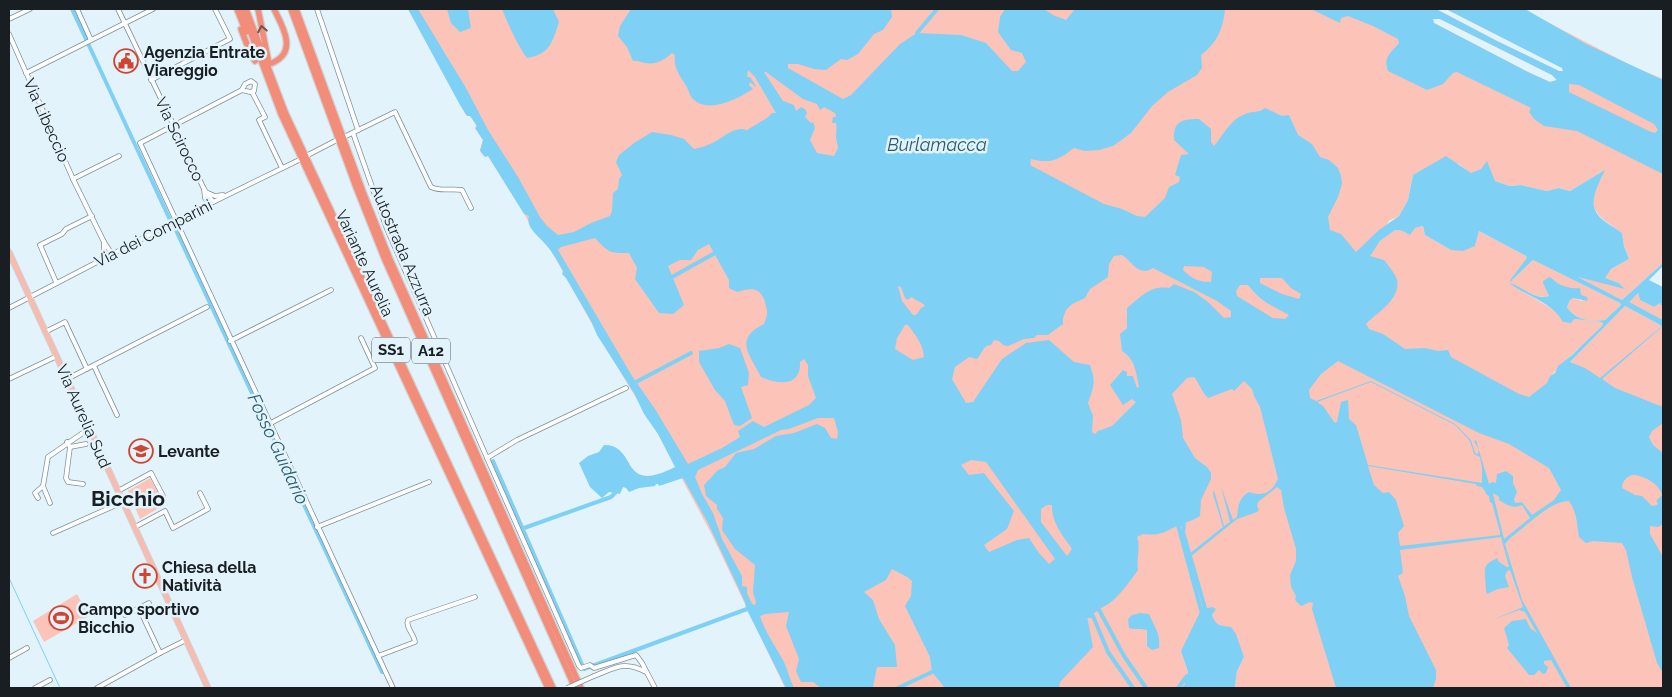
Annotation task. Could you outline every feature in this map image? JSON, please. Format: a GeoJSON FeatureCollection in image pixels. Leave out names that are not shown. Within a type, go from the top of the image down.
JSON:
{"type":"FeatureCollection","features":[{"type":"Feature","properties":{"kind":"highway"},"geometry":{"type":"LineString","coordinates":[[235,9],[255,61]]}},
{"type":"Feature","properties":{"kind":"highway"},"geometry":{"type":"LineString","coordinates":[[235,9],[272,86]]}},
{"type":"Feature","properties":{"kind":"highway","name":"Variante Aurelia"},"geometry":{"type":"LineString","coordinates":[[242,9],[272,86],[548,688]]}},
{"type":"Feature","properties":{"kind":"highway","name":"Variante Aurelia"},"geometry":{"type":"LineString","coordinates":[[246,9],[272,86],[552,688]]}},
{"type":"Feature","properties":{"kind":"highway"},"geometry":{"type":"LineString","coordinates":[[258,9],[272,86]]}},
{"type":"Feature","properties":{"kind":"highway"},"geometry":{"type":"LineString","coordinates":[[272,63],[284,54],[287,45],[285,34],[274,9]]}},
{"type":"Feature","properties":{"kind":"highway","name":"Autostrada Azzurra"},"geometry":{"type":"LineString","coordinates":[[291,9],[379,245],[575,688]]}},
{"type":"Feature","properties":{"kind":"highway","name":"Autostrada Azzurra"},"geometry":{"type":"LineString","coordinates":[[296,9],[381,238],[581,688]]}},
{"type":"Feature","properties":{"kind":"main road","name":"Via Aurelia Sud"},"geometry":{"type":"LineString","coordinates":[[9,252],[208,688]]}},
{"type":"Feature","properties":{"kind":"street"},"geometry":{"type":"LineString","coordinates":[[9,19],[30,9]]}},
{"type":"Feature","properties":{"kind":"street"},"geometry":{"type":"LineString","coordinates":[[77,9],[91,40]]}},
{"type":"Feature","properties":{"kind":"street","name":"Via Scirocco"},"geometry":{"type":"LineString","coordinates":[[118,9],[204,189],[215,196],[228,195]]}},
{"type":"Feature","properties":{"kind":"street"},"geometry":{"type":"LineString","coordinates":[[26,73],[153,9]]}},
{"type":"Feature","properties":{"kind":"street"},"geometry":{"type":"LineString","coordinates":[[151,80],[230,40],[215,9]]}},
{"type":"Feature","properties":{"kind":"street"},"geometry":{"type":"LineString","coordinates":[[317,9],[358,130]]}},
{"type":"Feature","properties":{"kind":"street","name":"Via Libeccio"},"geometry":{"type":"LineString","coordinates":[[9,34],[73,179],[104,242],[112,254]]}},
{"type":"Feature","properties":{"kind":"street"},"geometry":{"type":"LineString","coordinates":[[252,92],[256,86],[254,82],[250,81],[245,84],[242,90],[140,143],[230,341],[393,688]]}},
{"type":"Feature","properties":{"kind":"street"},"geometry":{"type":"LineString","coordinates":[[242,90],[252,92]]}},
{"type":"Feature","properties":{"kind":"street"},"geometry":{"type":"LineString","coordinates":[[252,92],[264,117],[259,120],[282,168]]}},
{"type":"Feature","properties":{"kind":"street"},"geometry":{"type":"LineString","coordinates":[[346,136],[395,112],[431,187],[441,190],[462,190],[471,208]]}},
{"type":"Feature","properties":{"kind":"street"},"geometry":{"type":"LineString","coordinates":[[353,132],[387,229],[577,663],[583,667],[593,666],[636,655],[655,688]]}},
{"type":"Feature","properties":{"kind":"street"},"geometry":{"type":"LineString","coordinates":[[308,156],[335,141]]}},
{"type":"Feature","properties":{"kind":"street","name":"Via Libeccio"},"geometry":{"type":"LineString","coordinates":[[73,179],[119,156]]}},
{"type":"Feature","properties":{"kind":"street","name":"Via dei Comparini"},"geometry":{"type":"LineString","coordinates":[[9,308],[200,208],[299,160]]}},
{"type":"Feature","properties":{"kind":"street","name":"Via Scirocco"},"geometry":{"type":"LineString","coordinates":[[200,208],[205,198],[204,189]]}},
{"type":"Feature","properties":{"kind":"street","name":"Via Scirocco"},"geometry":{"type":"LineString","coordinates":[[208,193],[211,203]]}},
{"type":"Feature","properties":{"kind":"street","name":"Via Scirocco"},"geometry":{"type":"LineString","coordinates":[[205,198],[211,203]]}},
{"type":"Feature","properties":{"kind":"street"},"geometry":{"type":"LineString","coordinates":[[56,282],[40,245],[92,216]]}},
{"type":"Feature","properties":{"kind":"street"},"geometry":{"type":"LineString","coordinates":[[101,260],[104,252],[104,242]]}},
{"type":"Feature","properties":{"kind":"street"},"geometry":{"type":"LineString","coordinates":[[230,341],[332,290]]}},
{"type":"Feature","properties":{"kind":"street"},"geometry":{"type":"LineString","coordinates":[[67,379],[207,307]]}},
{"type":"Feature","properties":{"kind":"street"},"geometry":{"type":"LineString","coordinates":[[45,332],[65,322],[87,369]]}},
{"type":"Feature","properties":{"kind":"street"},"geometry":{"type":"LineString","coordinates":[[269,424],[375,368],[361,338]]}},
{"type":"Feature","properties":{"kind":"street"},"geometry":{"type":"LineString","coordinates":[[9,379],[57,356]]}},
{"type":"Feature","properties":{"kind":"street"},"geometry":{"type":"LineString","coordinates":[[94,366],[117,415]]}},
{"type":"Feature","properties":{"kind":"street"},"geometry":{"type":"LineString","coordinates":[[487,458],[517,440],[626,388]]}},
{"type":"Feature","properties":{"kind":"street"},"geometry":{"type":"LineString","coordinates":[[50,503],[43,486],[48,457],[90,428]]}},
{"type":"Feature","properties":{"kind":"street"},"geometry":{"type":"LineString","coordinates":[[68,445],[86,444]]}},
{"type":"Feature","properties":{"kind":"street"},"geometry":{"type":"LineString","coordinates":[[68,445],[66,478],[68,482],[83,484]]}},
{"type":"Feature","properties":{"kind":"street"},"geometry":{"type":"LineString","coordinates":[[118,491],[151,473],[163,496]]}},
{"type":"Feature","properties":{"kind":"street"},"geometry":{"type":"LineString","coordinates":[[317,527],[429,482]]}},
{"type":"Feature","properties":{"kind":"street"},"geometry":{"type":"LineString","coordinates":[[38,498],[35,493],[43,486]]}},
{"type":"Feature","properties":{"kind":"street"},"geometry":{"type":"LineString","coordinates":[[135,527],[165,511],[173,528],[208,509],[200,493]]}},
{"type":"Feature","properties":{"kind":"street"},"geometry":{"type":"LineString","coordinates":[[54,533],[123,502]]}},
{"type":"Feature","properties":{"kind":"street"},"geometry":{"type":"LineString","coordinates":[[378,656],[413,644],[415,639],[407,624],[408,620],[475,597]]}},
{"type":"Feature","properties":{"kind":"street"},"geometry":{"type":"LineString","coordinates":[[125,616],[149,603]]}},
{"type":"Feature","properties":{"kind":"street"},"geometry":{"type":"LineString","coordinates":[[139,608],[160,653]]}},
{"type":"Feature","properties":{"kind":"street"},"geometry":{"type":"LineString","coordinates":[[97,688],[186,640]]}},
{"type":"Feature","properties":{"kind":"street"},"geometry":{"type":"LineString","coordinates":[[9,658],[27,648]]}},
{"type":"Feature","properties":{"kind":"street"},"geometry":{"type":"LineString","coordinates":[[567,688],[621,665],[637,667],[647,672]]}},
{"type":"Feature","properties":{"kind":"street"},"geometry":{"type":"LineString","coordinates":[[34,688],[50,680]]}},
{"type":"Feature","properties":{"kind":"shaded area"},"geometry":{"type":"Polygon","coordinates":[[[408,9],[1436,9],[1497,41],[1559,71],[1563,71],[1562,68],[1446,9],[1522,9],[1634,67],[1663,79],[1663,263],[1622,300],[1576,276],[1624,288],[1619,283],[1604,278],[1611,269],[1629,259],[1622,233],[1600,217],[1594,207],[1594,193],[1604,171],[1570,191],[1559,188],[1547,191],[1521,185],[1510,186],[1495,181],[1481,169],[1471,174],[1459,164],[1413,175],[1408,200],[1399,216],[1389,221],[1373,250],[1380,241],[1395,230],[1403,231],[1423,226],[1425,235],[1451,250],[1475,246],[1479,231],[1528,258],[1510,280],[1533,260],[1620,303],[1621,305],[1605,320],[1588,320],[1574,315],[1567,307],[1573,298],[1583,301],[1581,295],[1551,278],[1543,281],[1549,296],[1544,297],[1510,284],[1559,315],[1574,319],[1602,322],[1603,325],[1550,376],[1583,368],[1570,362],[1625,306],[1662,326],[1601,379],[1663,326],[1663,688],[1233,688],[1237,671],[1244,657],[1226,626],[1223,627],[1214,621],[1212,615],[1215,611],[1181,651],[1188,672],[1187,688],[785,688],[712,535],[658,434],[601,340],[548,245],[532,229],[518,201],[488,155],[485,157],[480,150],[483,140],[473,118],[470,115],[466,115],[408,9]],[[1433,19],[1434,23],[1530,73],[1550,82],[1557,80],[1552,75],[1440,19],[1433,19]]]}},
{"type":"Feature","properties":{"kind":"shaded area"},"geometry":{"type":"Polygon","coordinates":[[[1638,293],[1640,300],[1654,307],[1660,303],[1663,308],[1663,320],[1628,302],[1638,293]]]}},
{"type":"Feature","properties":{"kind":"shaded area"},"geometry":{"type":"Polygon","coordinates":[[[150,478],[164,505],[140,519],[128,491],[150,478]]]}},
{"type":"Feature","properties":{"kind":"shaded area","name":"Campo sportivo Bicchio"},"geometry":{"type":"Polygon","coordinates":[[[77,594],[89,616],[44,642],[33,621],[77,594]]]}},
{"type":"Feature","properties":{"kind":"water","name":"Burlamacca"},"geometry":{"type":"Polygon","coordinates":[[[408,9],[418,9],[540,217],[558,235],[574,232],[610,216],[613,193],[618,189],[619,179],[622,175],[616,162],[619,155],[652,132],[684,139],[694,149],[710,144],[737,129],[747,130],[772,113],[776,113],[755,77],[748,70],[747,77],[750,77],[756,87],[750,82],[749,85],[753,89],[739,97],[722,104],[706,105],[692,98],[677,70],[675,55],[672,53],[656,63],[633,61],[627,47],[618,36],[620,26],[631,9],[891,9],[892,17],[883,30],[874,34],[858,54],[847,60],[841,59],[826,70],[814,69],[798,64],[788,64],[788,68],[843,99],[851,95],[900,44],[917,33],[961,35],[986,43],[1012,71],[1018,71],[1026,62],[1022,53],[1011,50],[998,32],[1000,17],[1005,9],[1044,9],[1066,20],[1075,9],[1225,9],[1223,23],[1218,35],[1211,46],[1201,55],[1202,68],[1197,75],[1168,92],[1152,106],[1131,133],[1113,146],[1085,151],[1074,148],[1054,160],[1031,159],[1030,165],[1104,204],[1145,217],[1165,198],[1169,187],[1179,182],[1180,177],[1175,175],[1181,155],[1189,154],[1174,140],[1175,129],[1180,122],[1199,119],[1211,129],[1211,142],[1214,146],[1235,120],[1245,114],[1265,108],[1282,116],[1289,115],[1298,135],[1312,144],[1320,157],[1329,160],[1338,168],[1342,184],[1328,217],[1330,230],[1341,234],[1356,252],[1379,230],[1399,216],[1408,200],[1413,175],[1446,156],[1471,173],[1481,169],[1487,161],[1495,181],[1510,186],[1521,185],[1547,191],[1559,188],[1570,191],[1605,170],[1596,189],[1594,208],[1606,223],[1622,233],[1629,259],[1611,269],[1605,278],[1619,283],[1625,289],[1578,277],[1622,300],[1663,263],[1663,266],[1649,280],[1663,287],[1663,308],[1660,303],[1654,307],[1640,300],[1638,293],[1629,302],[1663,320],[1663,326],[1602,379],[1615,388],[1663,407],[1663,423],[1652,431],[1649,437],[1653,445],[1663,453],[1663,524],[1658,527],[1650,526],[1650,534],[1663,557],[1663,673],[1657,663],[1626,550],[1622,543],[1593,541],[1586,543],[1579,537],[1575,514],[1569,501],[1554,505],[1538,515],[1505,544],[1522,600],[1571,688],[1567,688],[1551,660],[1544,661],[1544,664],[1548,667],[1546,673],[1543,674],[1539,670],[1534,675],[1529,675],[1507,648],[1509,645],[1504,628],[1512,621],[1526,619],[1530,628],[1537,633],[1525,612],[1519,610],[1492,620],[1523,607],[1510,570],[1507,571],[1505,576],[1509,587],[1487,594],[1486,565],[1497,558],[1499,562],[1509,567],[1501,537],[1400,550],[1403,573],[1398,576],[1409,616],[1436,670],[1433,688],[1336,688],[1312,609],[1313,603],[1310,602],[1301,606],[1295,600],[1296,596],[1291,587],[1290,575],[1296,561],[1296,549],[1284,508],[1281,490],[1277,487],[1258,502],[1259,510],[1257,512],[1237,519],[1190,557],[1189,554],[1223,527],[1213,494],[1214,490],[1224,526],[1230,522],[1221,486],[1233,520],[1237,517],[1240,503],[1246,494],[1249,492],[1266,493],[1273,488],[1278,479],[1260,407],[1252,389],[1244,381],[1234,391],[1232,389],[1208,398],[1194,377],[1187,378],[1172,394],[1181,420],[1183,438],[1195,458],[1207,467],[1211,473],[1211,479],[1201,500],[1200,516],[1161,533],[1153,535],[1143,534],[1137,537],[1139,545],[1138,570],[1123,590],[1110,603],[1087,616],[1093,647],[1060,682],[1059,688],[945,688],[932,672],[930,657],[905,606],[911,596],[912,581],[892,569],[886,580],[864,592],[873,600],[879,619],[895,645],[897,667],[877,667],[873,687],[867,688],[821,688],[813,682],[801,682],[796,671],[799,659],[786,626],[789,612],[765,614],[760,616],[762,623],[784,662],[794,688],[786,688],[746,608],[745,602],[708,523],[683,478],[659,486],[656,484],[655,486],[639,488],[629,492],[623,487],[620,494],[609,492],[602,498],[590,487],[579,463],[588,456],[599,452],[604,445],[615,447],[637,473],[645,476],[657,474],[675,467],[634,393],[597,335],[591,321],[562,274],[563,271],[555,258],[531,228],[528,220],[529,216],[524,214],[488,156],[485,157],[480,151],[483,140],[475,128],[477,126],[460,105],[408,9]],[[764,72],[783,101],[794,105],[796,111],[801,107],[805,109],[807,113],[805,117],[811,123],[813,122],[815,128],[810,140],[817,153],[834,156],[838,148],[836,123],[832,123],[833,117],[836,117],[835,113],[824,107],[820,110],[817,104],[803,99],[764,72]],[[1423,226],[1415,228],[1410,235],[1403,231],[1395,230],[1380,241],[1370,256],[1384,260],[1396,277],[1397,287],[1396,293],[1388,305],[1366,324],[1369,329],[1383,334],[1405,349],[1448,350],[1451,357],[1519,394],[1529,397],[1547,383],[1558,366],[1603,325],[1602,322],[1574,319],[1571,323],[1563,322],[1546,304],[1509,283],[1533,295],[1544,297],[1549,296],[1543,281],[1549,277],[1564,286],[1580,288],[1581,295],[1587,297],[1588,301],[1573,298],[1567,307],[1574,315],[1588,320],[1605,320],[1621,305],[1533,260],[1510,282],[1527,258],[1526,256],[1479,231],[1475,246],[1463,251],[1451,250],[1425,235],[1423,226]],[[595,238],[561,247],[558,250],[632,376],[655,409],[688,464],[740,437],[738,431],[753,421],[764,427],[809,405],[816,398],[808,376],[808,365],[804,359],[800,362],[797,376],[793,380],[781,382],[761,377],[749,355],[747,342],[749,336],[764,324],[767,313],[765,302],[757,291],[750,289],[737,292],[729,288],[729,280],[709,244],[698,250],[691,260],[680,260],[668,266],[684,305],[673,314],[659,313],[635,279],[637,268],[629,253],[610,251],[603,247],[595,238]],[[1122,255],[1114,256],[1109,264],[1108,277],[1090,289],[1085,298],[1072,304],[1066,310],[1063,324],[1048,335],[1037,335],[1034,338],[1024,339],[1008,346],[994,340],[991,345],[984,348],[977,359],[969,357],[955,367],[952,379],[966,403],[973,402],[1002,359],[1026,343],[1049,340],[1074,362],[1090,365],[1094,384],[1088,403],[1093,416],[1092,432],[1095,434],[1112,426],[1136,402],[1132,399],[1123,405],[1110,385],[1123,370],[1127,372],[1127,376],[1133,376],[1137,388],[1139,387],[1132,362],[1122,351],[1120,334],[1127,328],[1127,308],[1151,290],[1169,288],[1174,284],[1194,292],[1208,302],[1224,318],[1231,317],[1231,311],[1217,301],[1153,268],[1140,270],[1122,255]],[[1184,266],[1183,270],[1189,276],[1199,281],[1211,282],[1212,272],[1204,267],[1184,266]],[[1260,278],[1260,283],[1282,294],[1299,299],[1301,294],[1291,288],[1282,278],[1260,278]],[[1240,285],[1236,291],[1237,296],[1273,318],[1285,319],[1289,315],[1262,300],[1248,285],[1240,285]],[[898,286],[902,301],[913,315],[916,315],[925,306],[912,297],[907,300],[901,287],[898,286]],[[1625,306],[1570,362],[1585,368],[1600,378],[1662,326],[1625,306]],[[905,325],[897,338],[895,349],[913,360],[924,357],[923,352],[921,344],[908,325],[905,325]],[[1338,361],[1321,374],[1309,390],[1310,398],[1316,401],[1371,381],[1455,424],[1471,440],[1475,453],[1478,454],[1479,450],[1489,484],[1492,482],[1496,483],[1497,474],[1506,471],[1513,476],[1513,483],[1517,492],[1514,499],[1515,503],[1522,502],[1532,515],[1554,500],[1561,490],[1549,468],[1509,444],[1479,433],[1338,361]],[[1371,382],[1317,402],[1323,406],[1335,423],[1337,422],[1341,402],[1348,400],[1349,419],[1356,425],[1368,465],[1482,483],[1480,457],[1474,454],[1470,441],[1455,425],[1371,382]],[[818,418],[789,429],[781,430],[698,470],[695,477],[702,494],[713,513],[722,539],[742,576],[742,586],[747,587],[747,593],[752,604],[755,605],[753,592],[755,565],[735,549],[722,530],[723,518],[717,509],[717,505],[706,496],[704,485],[718,470],[725,467],[736,453],[754,449],[776,436],[794,433],[817,424],[825,428],[831,438],[837,439],[838,432],[834,418],[818,418]],[[971,460],[961,465],[969,475],[984,473],[1014,511],[1007,529],[984,545],[989,552],[1017,540],[1029,538],[1049,564],[1055,559],[986,462],[971,460]],[[1368,466],[1374,485],[1383,493],[1389,492],[1396,500],[1404,526],[1398,533],[1400,546],[1500,535],[1492,503],[1482,487],[1476,484],[1368,466]],[[1636,475],[1626,478],[1622,488],[1635,495],[1642,496],[1652,506],[1657,505],[1656,501],[1662,495],[1654,483],[1636,475]],[[1493,494],[1504,539],[1530,518],[1522,505],[1507,505],[1493,494]],[[1047,505],[1041,509],[1041,522],[1067,556],[1072,549],[1061,534],[1053,517],[1052,505],[1047,505]]]}},
{"type":"Feature","properties":{"kind":"water"},"geometry":{"type":"Polygon","coordinates":[[[447,9],[468,9],[471,28],[460,32],[451,23],[447,9]]]}},
{"type":"Feature","properties":{"kind":"water"},"geometry":{"type":"Polygon","coordinates":[[[502,9],[553,9],[559,22],[552,42],[541,54],[527,58],[510,28],[502,9]]]}},
{"type":"Feature","properties":{"kind":"water"},"geometry":{"type":"Polygon","coordinates":[[[1311,9],[1436,9],[1497,41],[1559,71],[1563,71],[1562,68],[1446,9],[1525,9],[1586,44],[1663,80],[1663,174],[1577,131],[1544,126],[1534,119],[1529,112],[1531,108],[1457,72],[1453,73],[1443,84],[1427,90],[1388,71],[1386,62],[1390,53],[1399,43],[1398,39],[1348,16],[1341,18],[1340,23],[1311,9]],[[1433,19],[1434,23],[1530,73],[1550,82],[1557,80],[1552,75],[1440,19],[1433,19]],[[1569,84],[1569,92],[1649,131],[1655,133],[1658,130],[1654,124],[1579,85],[1569,84]]]}},
{"type":"Feature","properties":{"kind":"water"},"geometry":{"type":"Polygon","coordinates":[[[729,344],[740,348],[749,373],[748,385],[741,387],[752,418],[740,426],[734,425],[725,401],[715,390],[699,362],[699,351],[719,348],[729,344]]]}},
{"type":"Feature","properties":{"kind":"water"},"geometry":{"type":"Polygon","coordinates":[[[1212,607],[1216,609],[1212,615],[1215,621],[1221,625],[1231,627],[1236,634],[1244,657],[1237,671],[1233,688],[1187,688],[1188,672],[1181,651],[1201,610],[1212,607]]]}},
{"type":"Feature","properties":{"kind":"water"},"geometry":{"type":"Polygon","coordinates":[[[1140,613],[1149,614],[1158,634],[1159,648],[1152,650],[1147,646],[1147,630],[1129,628],[1128,619],[1132,615],[1140,613]]]}},
{"type":"Feature","properties":{"kind":"waterway","name":"Fosso Guidario"},"geometry":{"type":"LineString","coordinates":[[72,9],[171,222]]}},
{"type":"Feature","properties":{"kind":"waterway"},"geometry":{"type":"LineString","coordinates":[[917,33],[937,9]]}},
{"type":"Feature","properties":{"kind":"waterway","name":"Fosso Guidario"},"geometry":{"type":"LineString","coordinates":[[174,226],[382,672]]}},
{"type":"Feature","properties":{"kind":"waterway"},"geometry":{"type":"LineString","coordinates":[[672,277],[715,253]]}},
{"type":"Feature","properties":{"kind":"waterway"},"geometry":{"type":"LineString","coordinates":[[636,382],[691,353]]}},
{"type":"Feature","properties":{"kind":"waterway"},"geometry":{"type":"LineString","coordinates":[[493,461],[584,669],[747,609]]}},
{"type":"Feature","properties":{"kind":"waterway"},"geometry":{"type":"LineString","coordinates":[[524,528],[611,497],[615,493]]}},
{"type":"Feature","properties":{"kind":"waterway"},"geometry":{"type":"LineString","coordinates":[[1184,524],[1183,532],[1205,608],[1201,610],[1178,525],[1184,524]]}},
{"type":"Feature","properties":{"kind":"waterway"},"geometry":{"type":"LineString","coordinates":[[9,578],[60,688]]}},
{"type":"Feature","properties":{"kind":"waterway"},"geometry":{"type":"LineString","coordinates":[[1133,688],[1108,652],[1093,616],[1087,616],[1098,608],[1124,656],[1146,688]]}},
{"type":"Feature","properties":{"kind":"waterway"},"geometry":{"type":"LineString","coordinates":[[898,688],[932,672]]}},
{"type":"Feature","properties":{"kind":"waterway"},"geometry":{"type":"LineString","coordinates":[[1178,688],[1187,676],[1187,685],[1184,688]]}},
{"type":"Feature","properties":{"kind":"place","name":"Agenzia Entrate Viareggio"},"geometry":{"type":"Point","coordinates":[126,61]}},
{"type":"Feature","properties":{"kind":"place","name":"Levante"},"geometry":{"type":"Point","coordinates":[141,451]}},
{"type":"Feature","properties":{"kind":"place","name":"Chiesa della Natività"},"geometry":{"type":"Point","coordinates":[145,576]}},
{"type":"Feature","properties":{"kind":"place","name":"Campo sportivo Bicchio"},"geometry":{"type":"Point","coordinates":[61,618]}},
{"type":"Feature","properties":{"kind":"district","name":"Bicchio"},"geometry":{"type":"Point","coordinates":[128,499]}}]}
